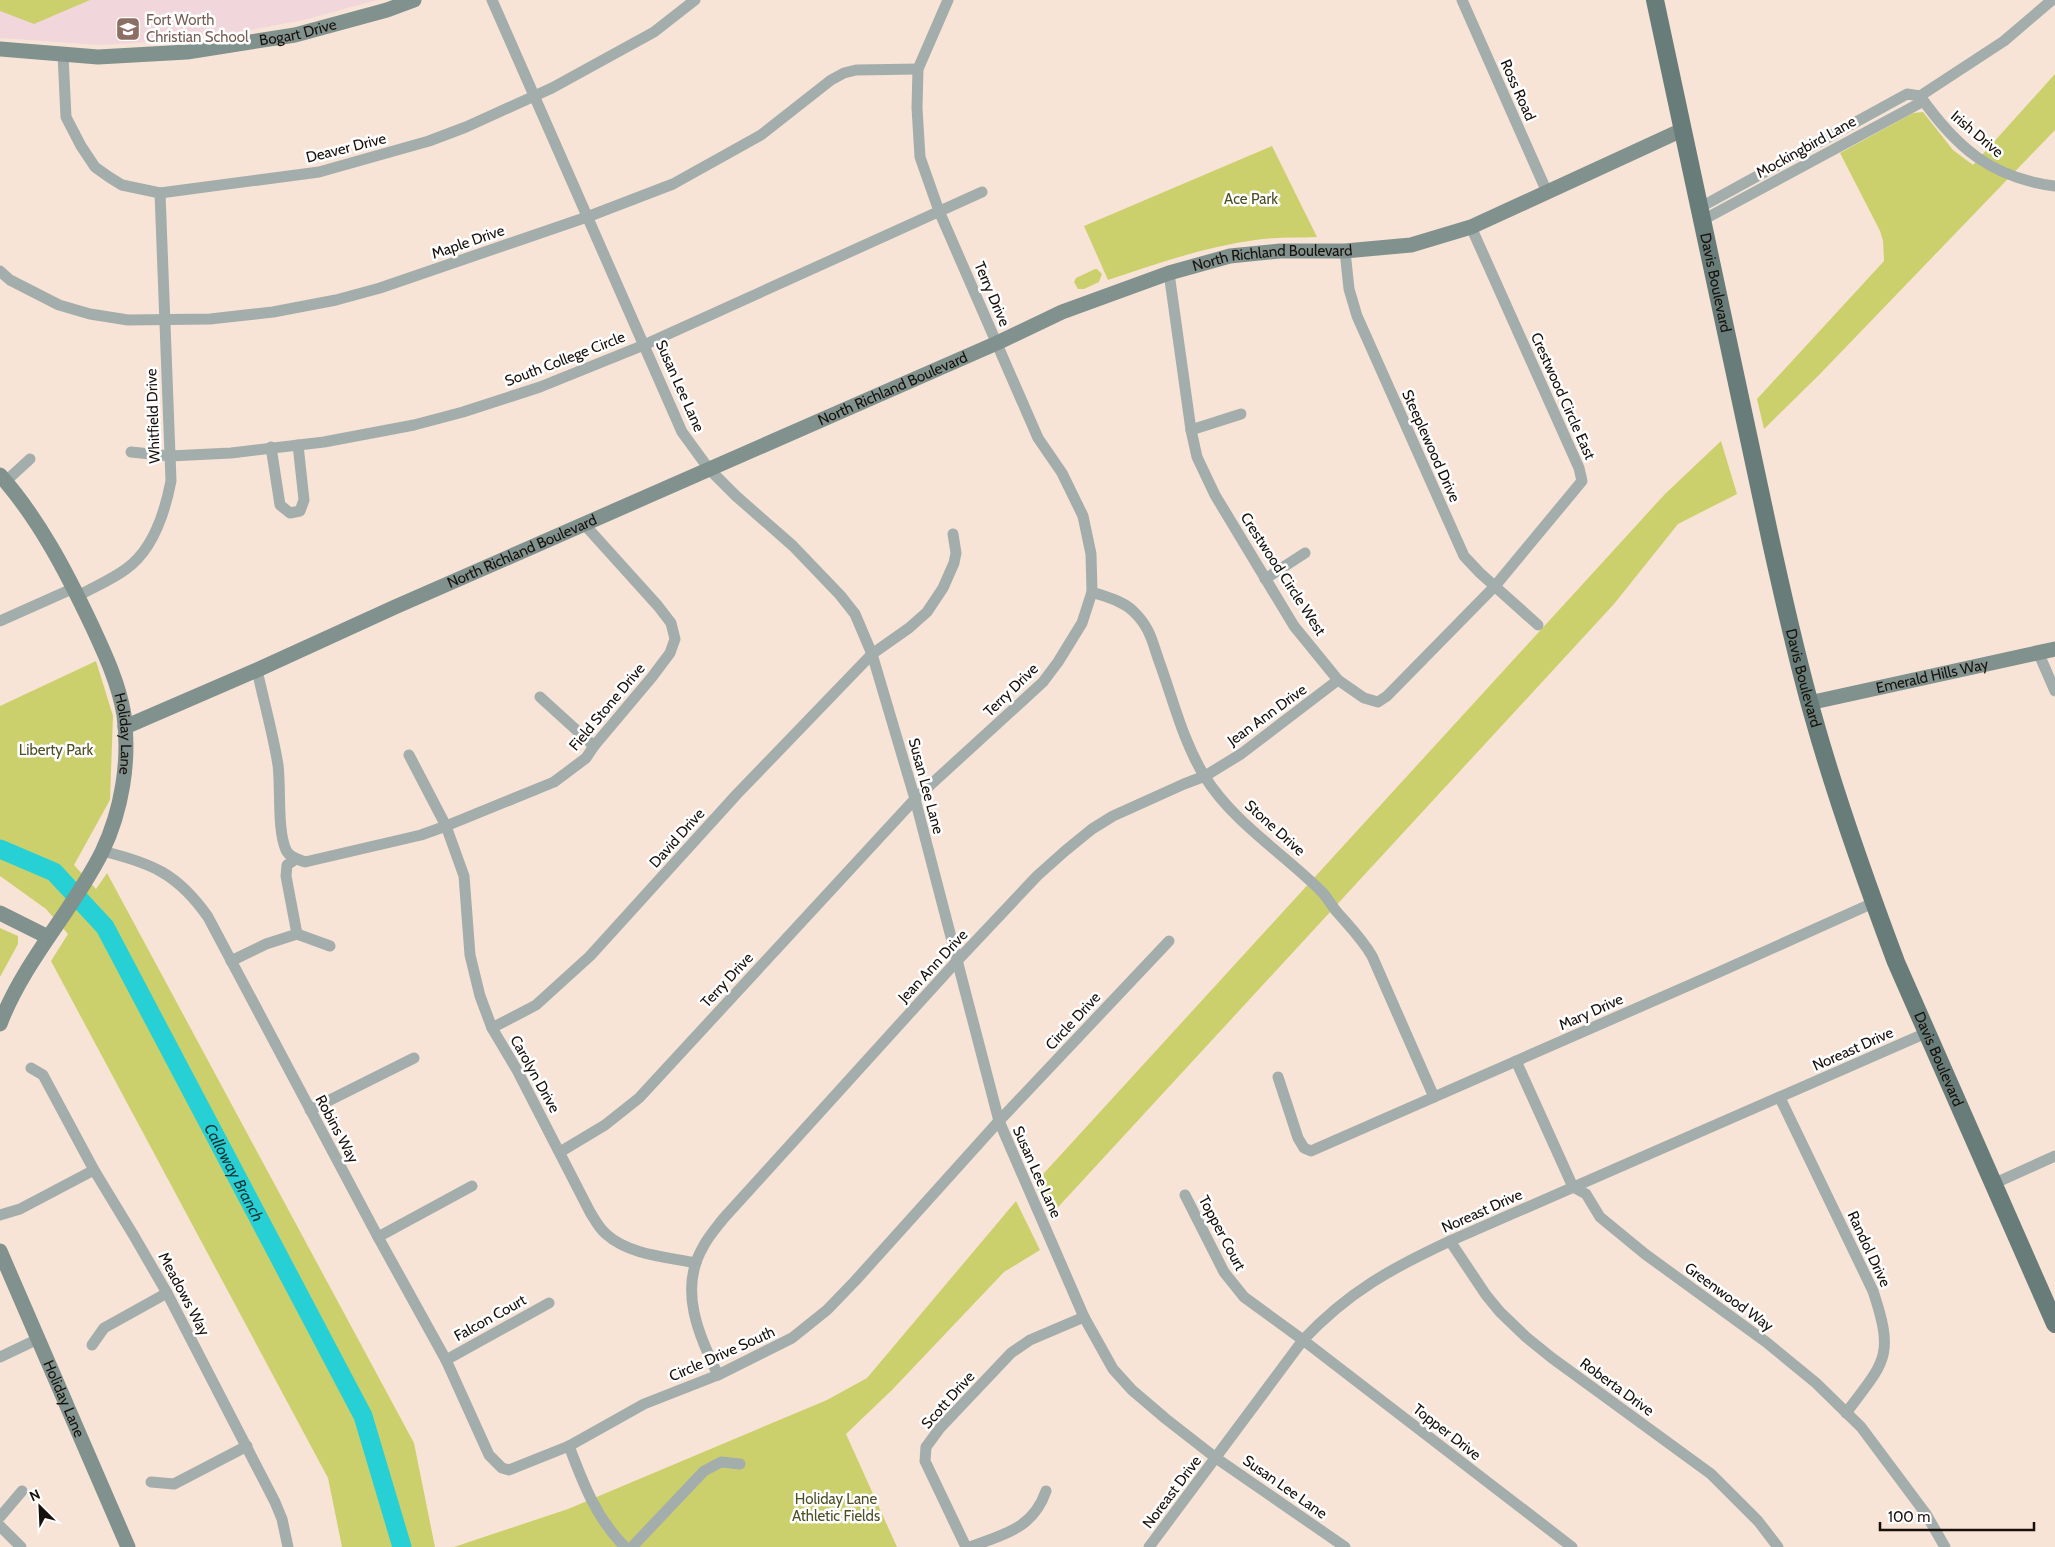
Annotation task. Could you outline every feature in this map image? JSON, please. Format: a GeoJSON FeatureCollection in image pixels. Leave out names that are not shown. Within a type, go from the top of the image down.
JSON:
{"type":"FeatureCollection","features":[{"type":"Feature","properties":{"kind":"main road","name":"Davis Boulevard"},"geometry":{"type":"LineString","coordinates":[[1655,0],[1784,598],[1810,703],[1873,903],[1896,962],[2055,1324]]}},
{"type":"Feature","properties":{"kind":"street","name":"Bogart Drive"},"geometry":{"type":"LineString","coordinates":[[0,49],[98,57],[187,52],[295,35],[387,10],[414,0]]}},
{"type":"Feature","properties":{"kind":"street","name":"Susan Lee Lane"},"geometry":{"type":"LineString","coordinates":[[492,0],[682,432],[709,469],[736,496],[793,546],[840,595],[855,614],[872,654],[915,799],[999,1121],[1084,1317],[1113,1369],[1132,1390],[1216,1458],[1345,1547]]}},
{"type":"Feature","properties":{"kind":"street","name":"Deaver Drive"},"geometry":{"type":"LineString","coordinates":[[63,55],[66,117],[81,146],[95,167],[122,185],[160,194],[319,172],[429,141],[466,127],[535,95],[654,32],[695,0]]}},
{"type":"Feature","properties":{"kind":"street","name":"Terry Drive"},"geometry":{"type":"LineString","coordinates":[[560,1152],[605,1125],[639,1098],[915,799],[1043,682],[1082,623],[1092,592],[1092,554],[1082,516],[1062,473],[1038,438],[939,211],[920,157],[917,108],[918,69],[948,0]]}},
{"type":"Feature","properties":{"kind":"street","name":"Ross Road"},"geometry":{"type":"LineString","coordinates":[[1462,0],[1547,192]]}},
{"type":"Feature","properties":{"kind":"street","name":"Mockingbird Lane"},"geometry":{"type":"LineString","coordinates":[[1700,215],[1920,103],[1920,96],[2004,41],[2046,3]]}},
{"type":"Feature","properties":{"kind":"street","name":"Maple Drive"},"geometry":{"type":"LineString","coordinates":[[0,272],[10,280],[59,305],[90,314],[128,320],[210,319],[274,312],[336,300],[380,288],[586,217],[674,184],[760,135],[830,80],[844,73],[856,70],[918,69]]}},
{"type":"Feature","properties":{"kind":"street","name":"Irish Drive"},"geometry":{"type":"LineString","coordinates":[[1920,96],[1941,126],[1987,164],[2022,180],[2055,186]]}},
{"type":"Feature","properties":{"kind":"street","name":"North Richland Boulevard"},"geometry":{"type":"LineString","coordinates":[[125,727],[997,343],[1062,312],[1169,273],[1230,256],[1280,251],[1345,251],[1411,245],[1471,227],[1682,130]]}},
{"type":"Feature","properties":{"kind":"street","name":"South College Circle"},"geometry":{"type":"LineString","coordinates":[[132,452],[170,456],[231,453],[324,442],[414,425],[462,412],[540,387],[644,345],[982,192]]}},
{"type":"Feature","properties":{"kind":"street","name":"Whitfield Drive"},"geometry":{"type":"LineString","coordinates":[[0,621],[76,592],[128,568],[139,556],[157,529],[166,505],[171,481],[160,194]]}},
{"type":"Feature","properties":{"kind":"street","name":"Crestwood Circle East"},"geometry":{"type":"LineString","coordinates":[[1471,227],[1579,468],[1582,481],[1495,586]]}},
{"type":"Feature","properties":{"kind":"street","name":"Steeplewood Drive"},"geometry":{"type":"LineString","coordinates":[[1345,251],[1349,289],[1357,316],[1464,556],[1538,625]]}},
{"type":"Feature","properties":{"kind":"street","name":"Crestwood Circle West"},"geometry":{"type":"LineString","coordinates":[[1169,273],[1191,430],[1197,457],[1216,495],[1294,626],[1338,680],[1364,698],[1378,702],[1387,696],[1495,586]]}},
{"type":"Feature","properties":{"kind":"street"},"geometry":{"type":"LineString","coordinates":[[1191,430],[1241,414]]}},
{"type":"Feature","properties":{"kind":"street"},"geometry":{"type":"LineString","coordinates":[[271,447],[280,505],[290,513],[300,511],[304,500],[298,445]]}},
{"type":"Feature","properties":{"kind":"street"},"geometry":{"type":"LineString","coordinates":[[3,478],[30,459]]}},
{"type":"Feature","properties":{"kind":"street","name":"Holiday Lane"},"geometry":{"type":"LineString","coordinates":[[0,1024],[8,1002],[32,959],[57,924],[102,851],[119,806],[123,787],[125,727],[124,714],[112,673],[76,592],[28,511],[3,478]]}},
{"type":"Feature","properties":{"kind":"street","name":"Field Stone Drive"},"geometry":{"type":"LineString","coordinates":[[296,859],[305,862],[446,826],[554,782],[586,758],[652,678],[670,653],[675,639],[671,623],[658,606],[584,524]]}},
{"type":"Feature","properties":{"kind":"street","name":"David Drive"},"geometry":{"type":"LineString","coordinates":[[492,1028],[536,1005],[590,956],[736,794],[872,654],[909,628],[927,612],[943,588],[954,563],[956,553],[953,534]]}},
{"type":"Feature","properties":{"kind":"street"},"geometry":{"type":"LineString","coordinates":[[1265,578],[1305,553]]}},
{"type":"Feature","properties":{"kind":"street","name":"Stone Drive"},"geometry":{"type":"LineString","coordinates":[[1092,592],[1132,610],[1152,636],[1184,731],[1205,776],[1224,801],[1241,819],[1323,892],[1337,912],[1362,940],[1372,956],[1434,1097]]}},
{"type":"Feature","properties":{"kind":"street","name":"Emerald Hills Way"},"geometry":{"type":"LineString","coordinates":[[1810,703],[2055,649]]}},
{"type":"Feature","properties":{"kind":"street"},"geometry":{"type":"LineString","coordinates":[[2038,652],[2055,691]]}},
{"type":"Feature","properties":{"kind":"street"},"geometry":{"type":"LineString","coordinates":[[257,670],[278,765],[282,836],[290,856],[296,859],[287,865],[286,876],[296,934]]}},
{"type":"Feature","properties":{"kind":"street","name":"Jean Ann Drive"},"geometry":{"type":"LineString","coordinates":[[718,1375],[696,1326],[692,1308],[692,1278],[703,1247],[723,1219],[956,962],[1037,876],[1092,829],[1113,816],[1205,776],[1241,754],[1338,680]]}},
{"type":"Feature","properties":{"kind":"street"},"geometry":{"type":"LineString","coordinates":[[540,697],[594,746]]}},
{"type":"Feature","properties":{"kind":"street","name":"Carolyn Drive"},"geometry":{"type":"LineString","coordinates":[[409,754],[446,826],[464,876],[470,955],[480,996],[492,1028],[517,1070],[590,1212],[600,1228],[608,1236],[631,1249],[696,1263]]}},
{"type":"Feature","properties":{"kind":"street","name":"Robins Way"},"geometry":{"type":"LineString","coordinates":[[102,851],[132,858],[164,872],[194,898],[208,917],[378,1237],[446,1360],[489,1455],[502,1468]]}},
{"type":"Feature","properties":{"kind":"street","name":"Mary Drive"},"geometry":{"type":"LineString","coordinates":[[1278,1077],[1298,1138],[1304,1148],[1311,1150],[1873,903]]}},
{"type":"Feature","properties":{"kind":"street"},"geometry":{"type":"LineString","coordinates":[[0,913],[48,937]]}},
{"type":"Feature","properties":{"kind":"street"},"geometry":{"type":"LineString","coordinates":[[231,960],[266,944],[296,934],[330,946]]}},
{"type":"Feature","properties":{"kind":"street","name":"Circle Drive"},"geometry":{"type":"LineString","coordinates":[[999,1121],[1169,941]]}},
{"type":"Feature","properties":{"kind":"street","name":"Noreast Drive"},"geometry":{"type":"LineString","coordinates":[[1149,1547],[1303,1340],[1324,1317],[1356,1292],[1403,1264],[1450,1241],[1926,1033]]}},
{"type":"Feature","properties":{"kind":"street"},"geometry":{"type":"LineString","coordinates":[[310,1110],[414,1058]]}},
{"type":"Feature","properties":{"kind":"street","name":"Greenwood Way"},"geometry":{"type":"LineString","coordinates":[[1516,1061],[1573,1187],[1586,1194],[1600,1217],[1646,1254],[1816,1382],[1861,1427],[1926,1514],[1945,1547]]}},
{"type":"Feature","properties":{"kind":"street","name":"Meadows Way"},"geometry":{"type":"LineString","coordinates":[[31,1068],[43,1075],[94,1170],[167,1293],[248,1446],[275,1502],[282,1519],[288,1547]]}},
{"type":"Feature","properties":{"kind":"street","name":"Randol Drive"},"geometry":{"type":"LineString","coordinates":[[1780,1098],[1873,1292],[1882,1317],[1885,1336],[1884,1353],[1879,1369],[1846,1413]]}},
{"type":"Feature","properties":{"kind":"street","name":"Circle Drive South"},"geometry":{"type":"LineString","coordinates":[[502,1468],[509,1470],[569,1446],[644,1404],[718,1375],[792,1338],[827,1310],[999,1121]]}},
{"type":"Feature","properties":{"kind":"street"},"geometry":{"type":"LineString","coordinates":[[1994,1184],[2055,1156]]}},
{"type":"Feature","properties":{"kind":"street"},"geometry":{"type":"LineString","coordinates":[[0,1216],[20,1209],[94,1170]]}},
{"type":"Feature","properties":{"kind":"street"},"geometry":{"type":"LineString","coordinates":[[378,1237],[472,1186]]}},
{"type":"Feature","properties":{"kind":"street","name":"Topper Court"},"geometry":{"type":"LineString","coordinates":[[1185,1195],[1213,1253],[1234,1287],[1244,1297],[1303,1340]]}},
{"type":"Feature","properties":{"kind":"street","name":"Roberta Drive"},"geometry":{"type":"LineString","coordinates":[[1450,1241],[1486,1295],[1500,1312],[1526,1337],[1710,1474],[1758,1521],[1778,1547]]}},
{"type":"Feature","properties":{"kind":"street","name":"Holiday Lane"},"geometry":{"type":"LineString","coordinates":[[0,1251],[128,1547]]}},
{"type":"Feature","properties":{"kind":"street"},"geometry":{"type":"LineString","coordinates":[[92,1345],[104,1328],[167,1293]]}},
{"type":"Feature","properties":{"kind":"street","name":"Falcon Court"},"geometry":{"type":"LineString","coordinates":[[446,1360],[548,1303]]}},
{"type":"Feature","properties":{"kind":"street","name":"Scott Drive"},"geometry":{"type":"LineString","coordinates":[[966,1547],[925,1461],[926,1447],[940,1428],[1011,1353],[1030,1340],[1084,1317]]}},
{"type":"Feature","properties":{"kind":"street"},"geometry":{"type":"LineString","coordinates":[[0,1357],[38,1339]]}},
{"type":"Feature","properties":{"kind":"street","name":"Topper Drive"},"geometry":{"type":"LineString","coordinates":[[1303,1340],[1572,1547]]}},
{"type":"Feature","properties":{"kind":"street"},"geometry":{"type":"LineString","coordinates":[[151,1482],[174,1484],[248,1446]]}},
{"type":"Feature","properties":{"kind":"street"},"geometry":{"type":"LineString","coordinates":[[569,1446],[588,1494],[606,1526],[625,1547]]}},
{"type":"Feature","properties":{"kind":"street"},"geometry":{"type":"LineString","coordinates":[[632,1547],[704,1471],[721,1462],[740,1464]]}},
{"type":"Feature","properties":{"kind":"street"},"geometry":{"type":"LineString","coordinates":[[0,1517],[22,1491]]}},
{"type":"Feature","properties":{"kind":"street"},"geometry":{"type":"LineString","coordinates":[[970,1547],[1006,1533],[1028,1520],[1041,1505],[1046,1491]]}},
{"type":"Feature","properties":{"kind":"street"},"geometry":{"type":"LineString","coordinates":[[0,1526],[21,1547]]}},
{"type":"Feature","properties":{"kind":"shaded area","name":"Fort Worth Christian School"},"geometry":{"type":"Polygon","coordinates":[[[0,0],[377,0],[304,20],[202,39],[100,45],[0,38],[0,0]]]}},
{"type":"Feature","properties":{"kind":"green space"},"geometry":{"type":"Polygon","coordinates":[[[0,0],[90,0],[34,24],[0,11],[0,0]]]}},
{"type":"Feature","properties":{"kind":"green space"},"geometry":{"type":"Polygon","coordinates":[[[2055,74],[2055,130],[1819,375],[1764,429],[1757,399],[1884,261],[1883,241],[1880,231],[1840,153],[1913,113],[1923,112],[1953,150],[1973,165],[2055,74]]]}},
{"type":"Feature","properties":{"kind":"green space","name":"Ace Park"},"geometry":{"type":"Polygon","coordinates":[[[1272,146],[1317,237],[1270,238],[1236,243],[1180,257],[1108,280],[1084,226],[1272,146]]]}},
{"type":"Feature","properties":{"kind":"green space"},"geometry":{"type":"Polygon","coordinates":[[[1095,269],[1102,274],[1099,282],[1084,289],[1078,289],[1074,282],[1076,278],[1095,269]]]}},
{"type":"Feature","properties":{"kind":"green space"},"geometry":{"type":"Polygon","coordinates":[[[1721,441],[1737,494],[1678,524],[1614,604],[1049,1217],[1035,1183],[1665,494],[1721,441]]]}},
{"type":"Feature","properties":{"kind":"green space","name":"Liberty Park"},"geometry":{"type":"Polygon","coordinates":[[[96,661],[113,716],[110,800],[74,865],[96,889],[107,873],[414,1443],[435,1547],[342,1547],[328,1478],[51,961],[68,934],[46,909],[0,876],[0,706],[96,661]]]}},
{"type":"Feature","properties":{"kind":"green space"},"geometry":{"type":"Polygon","coordinates":[[[0,928],[18,936],[18,944],[0,977],[0,928]]]}},
{"type":"Feature","properties":{"kind":"green space","name":"Holiday Lane Athletic Fields"},"geometry":{"type":"Polygon","coordinates":[[[1016,1201],[1040,1250],[1004,1272],[892,1390],[846,1434],[897,1547],[454,1547],[568,1509],[827,1400],[867,1378],[1016,1201]]]}},
{"type":"Feature","properties":{"kind":"waterway","name":"Calloway Branch"},"geometry":{"type":"LineString","coordinates":[[0,849],[54,872],[105,927],[363,1416],[402,1547]]}},
{"type":"Feature","properties":{"kind":"place","name":"Fort Worth Christian School"},"geometry":{"type":"Point","coordinates":[128,29]}}]}
